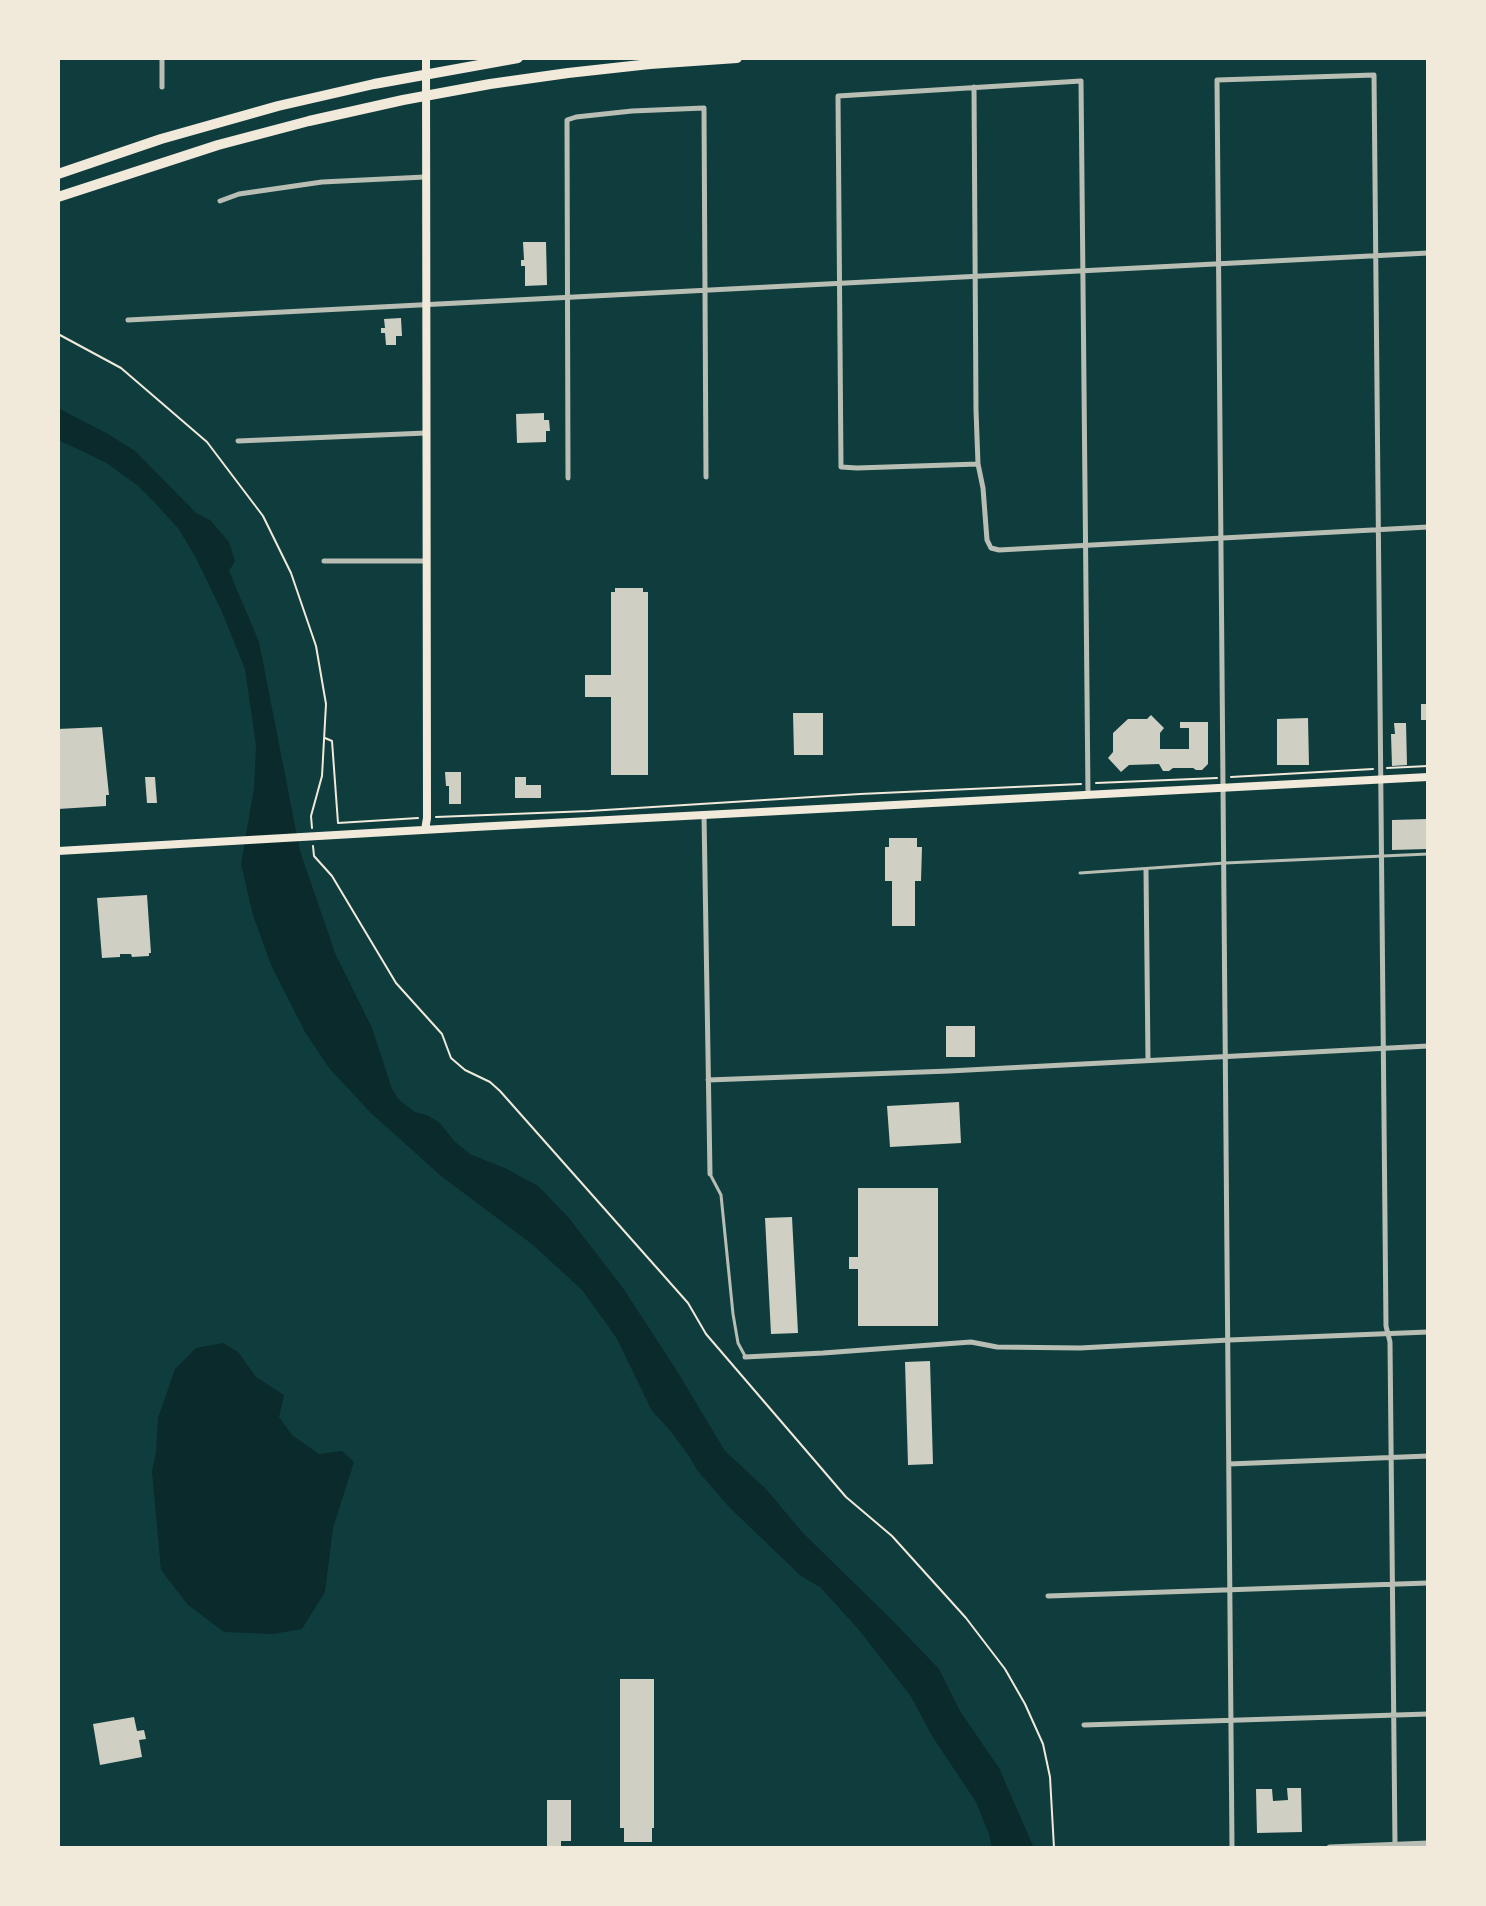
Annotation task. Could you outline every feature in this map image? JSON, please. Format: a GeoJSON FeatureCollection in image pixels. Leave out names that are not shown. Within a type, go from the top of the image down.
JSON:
{"type":"FeatureCollection","features":[{"type":"Feature","properties":{"kind":"highway"},"geometry":{"type":"LineString","coordinates":[[58,174],[247,114],[403,78],[518,58]]}},
{"type":"Feature","properties":{"kind":"highway"},"geometry":{"type":"LineString","coordinates":[[58,197],[218,145],[403,100],[609,68],[737,58]]}},
{"type":"Feature","properties":{"kind":"main road"},"geometry":{"type":"LineString","coordinates":[[425,830],[426,58]]}},
{"type":"Feature","properties":{"kind":"main road"},"geometry":{"type":"LineString","coordinates":[[58,851],[1428,777]]}},
{"type":"Feature","properties":{"kind":"street"},"geometry":{"type":"LineString","coordinates":[[162,58],[162,87]]}},
{"type":"Feature","properties":{"kind":"street"},"geometry":{"type":"LineString","coordinates":[[1232,1848],[1217,80],[1374,75],[1386,1326],[1390,1342],[1395,1845]]}},
{"type":"Feature","properties":{"kind":"street"},"geometry":{"type":"LineString","coordinates":[[978,464],[841,467],[838,96],[1081,81],[1088,795]]}},
{"type":"Feature","properties":{"kind":"street"},"geometry":{"type":"LineString","coordinates":[[974,87],[978,464],[987,540],[991,548],[1086,546],[1428,527]]}},
{"type":"Feature","properties":{"kind":"street"},"geometry":{"type":"LineString","coordinates":[[568,478],[567,120],[632,111],[704,108],[706,477]]}},
{"type":"Feature","properties":{"kind":"street"},"geometry":{"type":"LineString","coordinates":[[220,201],[239,194],[322,182],[426,177]]}},
{"type":"Feature","properties":{"kind":"street"},"geometry":{"type":"LineString","coordinates":[[128,320],[1428,253]]}},
{"type":"Feature","properties":{"kind":"street"},"geometry":{"type":"LineString","coordinates":[[238,441],[426,433]]}},
{"type":"Feature","properties":{"kind":"street"},"geometry":{"type":"LineString","coordinates":[[324,561],[427,561]]}},
{"type":"Feature","properties":{"kind":"street"},"geometry":{"type":"LineString","coordinates":[[704,815],[710,1174]]}},
{"type":"Feature","properties":{"kind":"street"},"geometry":{"type":"LineString","coordinates":[[1146,870],[1148,1060]]}},
{"type":"Feature","properties":{"kind":"street"},"geometry":{"type":"LineString","coordinates":[[708,1080],[1428,1046]]}},
{"type":"Feature","properties":{"kind":"street"},"geometry":{"type":"LineString","coordinates":[[745,1357],[971,1342],[997,1347],[1080,1348],[1428,1332]]}},
{"type":"Feature","properties":{"kind":"street"},"geometry":{"type":"LineString","coordinates":[[1229,1464],[1428,1456]]}},
{"type":"Feature","properties":{"kind":"street"},"geometry":{"type":"LineString","coordinates":[[1048,1596],[1428,1583]]}},
{"type":"Feature","properties":{"kind":"street"},"geometry":{"type":"LineString","coordinates":[[1084,1725],[1428,1714]]}},
{"type":"Feature","properties":{"kind":"street"},"geometry":{"type":"LineString","coordinates":[[1330,1848],[1428,1844]]}},
{"type":"Feature","properties":{"kind":"lane"},"geometry":{"type":"LineString","coordinates":[[1080,873],[1428,854]]}},
{"type":"Feature","properties":{"kind":"lane"},"geometry":{"type":"LineString","coordinates":[[710,1174],[721,1195],[733,1314],[738,1343],[745,1357]]}},
{"type":"Feature","properties":{"kind":"path"},"geometry":{"type":"LineString","coordinates":[[58,334],[121,368],[197,433],[263,516],[291,573],[316,646],[326,704],[322,776],[311,816],[312,829]]}},
{"type":"Feature","properties":{"kind":"path"},"geometry":{"type":"LineString","coordinates":[[324,738],[332,741],[338,823],[422,818]]}},
{"type":"Feature","properties":{"kind":"path"},"geometry":{"type":"LineString","coordinates":[[1389,768],[1428,766]]}},
{"type":"Feature","properties":{"kind":"path"},"geometry":{"type":"LineString","coordinates":[[1230,777],[1373,769]]}},
{"type":"Feature","properties":{"kind":"path"},"geometry":{"type":"LineString","coordinates":[[1096,783],[1217,778]]}},
{"type":"Feature","properties":{"kind":"path"},"geometry":{"type":"LineString","coordinates":[[437,817],[1080,784]]}},
{"type":"Feature","properties":{"kind":"path"},"geometry":{"type":"LineString","coordinates":[[313,843],[314,856],[332,876],[396,983],[442,1034],[451,1058],[465,1070],[490,1082],[536,1131],[688,1303],[706,1334],[846,1497],[892,1536],[966,1618],[1005,1669],[1043,1744],[1050,1777],[1054,1848]]}},
{"type":"Feature","properties":{"kind":"water"},"geometry":{"type":"Polygon","coordinates":[[[58,408],[135,451],[196,513],[210,520],[229,542],[235,561],[229,571],[259,642],[300,851],[335,953],[372,1028],[392,1089],[399,1100],[415,1112],[440,1123],[454,1141],[470,1154],[538,1186],[569,1218],[623,1288],[725,1451],[767,1490],[802,1532],[939,1669],[960,1711],[999,1768],[1034,1848],[992,1848],[976,1802],[932,1736],[910,1695],[859,1630],[820,1587],[801,1576],[729,1507],[697,1470],[668,1428],[652,1411],[616,1337],[582,1290],[533,1245],[441,1176],[371,1113],[329,1068],[305,1032],[271,965],[253,915],[241,864],[254,788],[256,745],[245,669],[222,612],[178,528],[154,502],[137,485],[105,462],[58,440],[58,408]]]}},
{"type":"Feature","properties":{"kind":"water"},"geometry":{"type":"Polygon","coordinates":[[[223,1343],[238,1352],[256,1377],[284,1395],[279,1417],[292,1435],[319,1454],[342,1451],[354,1462],[333,1528],[325,1592],[302,1629],[273,1634],[224,1632],[188,1605],[161,1570],[152,1472],[158,1418],[175,1369],[196,1348],[223,1343]]]}},
{"type":"Feature","properties":{"kind":"building"},"geometry":{"type":"Polygon","coordinates":[[[523,242],[546,242],[547,285],[525,286],[525,266],[521,266],[521,260],[524,260],[523,242]]]}},
{"type":"Feature","properties":{"kind":"building"},"geometry":{"type":"Polygon","coordinates":[[[401,318],[402,336],[396,336],[396,345],[386,345],[385,333],[381,333],[381,328],[385,328],[384,319],[401,318]]]}},
{"type":"Feature","properties":{"kind":"building"},"geometry":{"type":"Polygon","coordinates":[[[544,413],[544,420],[549,420],[550,431],[546,431],[546,442],[517,443],[516,414],[544,413]]]}},
{"type":"Feature","properties":{"kind":"building"},"geometry":{"type":"Polygon","coordinates":[[[615,588],[643,588],[643,592],[648,592],[648,775],[611,775],[611,697],[585,697],[585,675],[611,675],[611,592],[615,592],[615,588]]]}},
{"type":"Feature","properties":{"kind":"building"},"geometry":{"type":"Polygon","coordinates":[[[1421,704],[1428,704],[1428,720],[1421,720],[1421,704]]]}},
{"type":"Feature","properties":{"kind":"building"},"geometry":{"type":"Polygon","coordinates":[[[793,713],[823,713],[823,755],[794,755],[793,713]]]}},
{"type":"Feature","properties":{"kind":"building"},"geometry":{"type":"Polygon","coordinates":[[[1151,715],[1164,728],[1160,733],[1160,749],[1189,749],[1189,728],[1180,728],[1180,722],[1208,722],[1208,764],[1202,770],[1173,768],[1169,771],[1163,771],[1159,764],[1129,765],[1121,772],[1108,758],[1113,752],[1113,733],[1128,719],[1147,719],[1151,715]]]}},
{"type":"Feature","properties":{"kind":"building"},"geometry":{"type":"Polygon","coordinates":[[[1308,718],[1309,765],[1277,765],[1277,719],[1308,718]]]}},
{"type":"Feature","properties":{"kind":"building"},"geometry":{"type":"Polygon","coordinates":[[[1394,723],[1406,723],[1407,765],[1392,766],[1391,734],[1395,734],[1394,723]]]}},
{"type":"Feature","properties":{"kind":"building"},"geometry":{"type":"Polygon","coordinates":[[[102,727],[109,795],[106,795],[106,806],[58,809],[58,729],[102,727]]]}},
{"type":"Feature","properties":{"kind":"building"},"geometry":{"type":"Polygon","coordinates":[[[445,772],[461,772],[461,804],[449,804],[445,772]]]}},
{"type":"Feature","properties":{"kind":"building"},"geometry":{"type":"Polygon","coordinates":[[[145,777],[155,777],[157,803],[147,803],[145,777]]]}},
{"type":"Feature","properties":{"kind":"building"},"geometry":{"type":"Polygon","coordinates":[[[515,777],[526,777],[526,785],[541,785],[541,798],[515,798],[515,777]]]}},
{"type":"Feature","properties":{"kind":"building"},"geometry":{"type":"Polygon","coordinates":[[[1428,819],[1428,849],[1392,850],[1392,820],[1428,819]]]}},
{"type":"Feature","properties":{"kind":"building"},"geometry":{"type":"Polygon","coordinates":[[[889,838],[917,838],[917,847],[922,847],[921,881],[915,881],[915,926],[892,926],[892,881],[885,881],[885,847],[889,847],[889,838]]]}},
{"type":"Feature","properties":{"kind":"building"},"geometry":{"type":"Polygon","coordinates":[[[147,895],[149,956],[120,954],[120,957],[102,958],[97,898],[147,895]]]}},
{"type":"Feature","properties":{"kind":"building"},"geometry":{"type":"Polygon","coordinates":[[[946,1026],[975,1026],[975,1057],[946,1057],[946,1026]]]}},
{"type":"Feature","properties":{"kind":"building"},"geometry":{"type":"Polygon","coordinates":[[[959,1102],[961,1143],[890,1147],[887,1106],[959,1102]]]}},
{"type":"Feature","properties":{"kind":"building"},"geometry":{"type":"Polygon","coordinates":[[[858,1188],[938,1188],[938,1326],[858,1326],[858,1269],[849,1269],[849,1257],[858,1257],[858,1188]]]}},
{"type":"Feature","properties":{"kind":"building"},"geometry":{"type":"Polygon","coordinates":[[[792,1217],[798,1333],[771,1334],[765,1218],[792,1217]]]}},
{"type":"Feature","properties":{"kind":"building"},"geometry":{"type":"Polygon","coordinates":[[[930,1361],[933,1464],[908,1465],[905,1362],[930,1361]]]}},
{"type":"Feature","properties":{"kind":"building"},"geometry":{"type":"Polygon","coordinates":[[[620,1679],[654,1679],[652,1842],[624,1842],[624,1828],[620,1828],[620,1679]]]}},
{"type":"Feature","properties":{"kind":"building"},"geometry":{"type":"Polygon","coordinates":[[[134,1717],[137,1731],[144,1730],[146,1739],[139,1740],[142,1757],[100,1765],[93,1724],[134,1717]]]}},
{"type":"Feature","properties":{"kind":"building"},"geometry":{"type":"Polygon","coordinates":[[[1287,1788],[1301,1788],[1302,1832],[1257,1833],[1256,1789],[1272,1789],[1273,1801],[1288,1800],[1287,1788]]]}},
{"type":"Feature","properties":{"kind":"building"},"geometry":{"type":"Polygon","coordinates":[[[547,1800],[571,1800],[571,1841],[561,1841],[561,1848],[547,1848],[547,1800]]]}}]}
